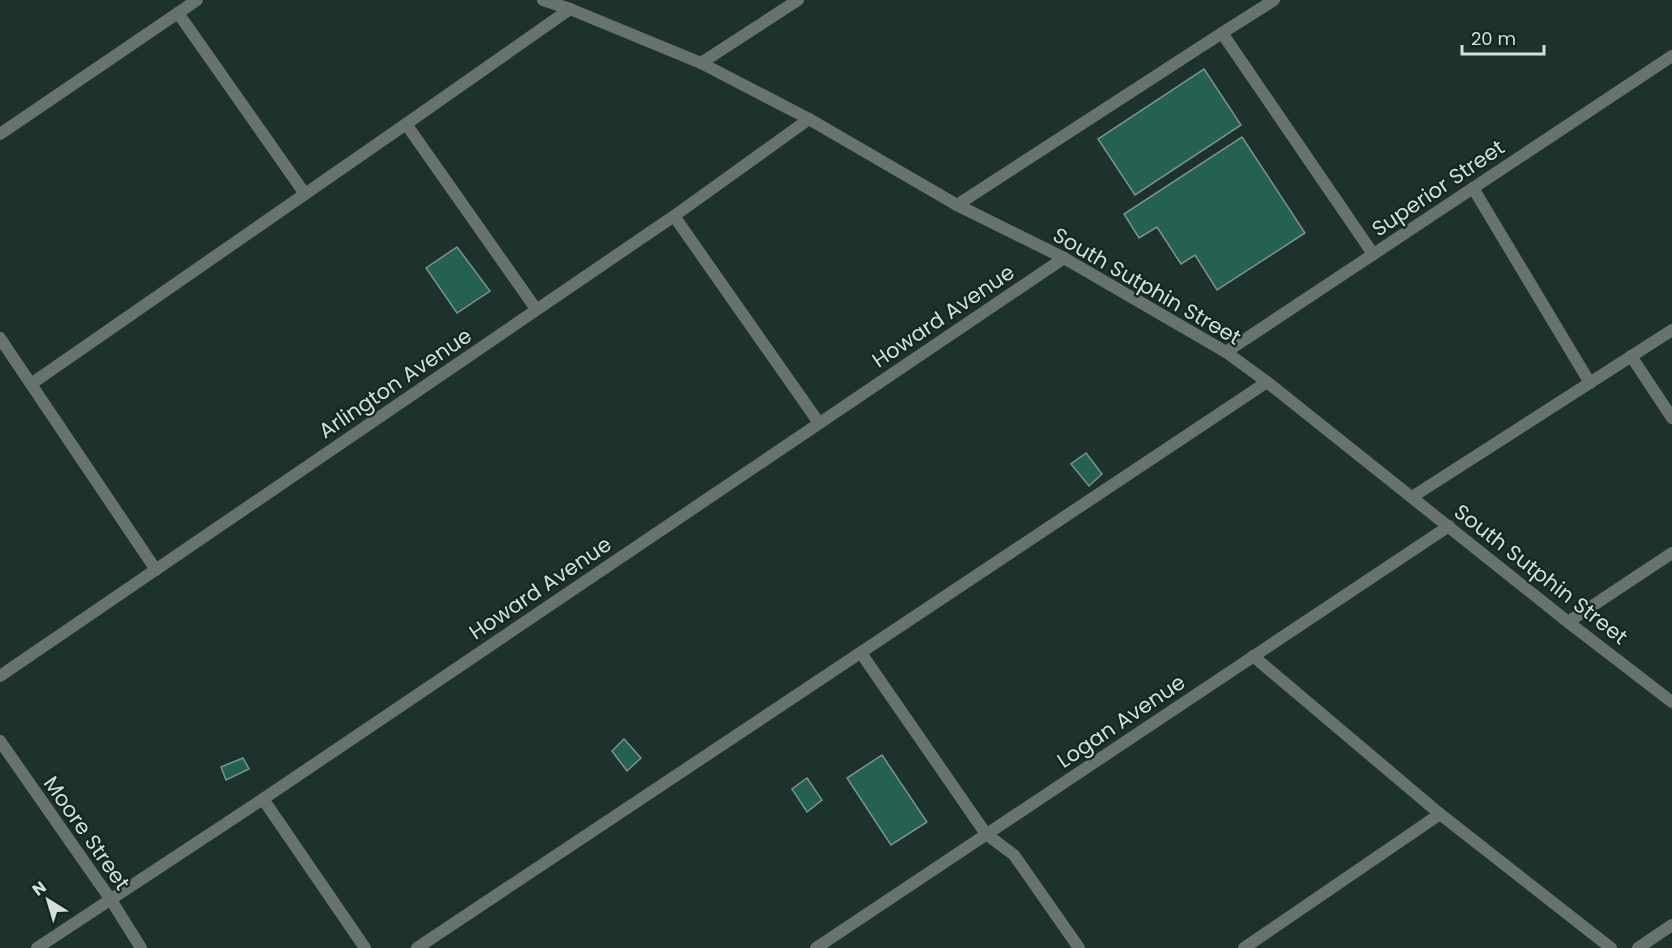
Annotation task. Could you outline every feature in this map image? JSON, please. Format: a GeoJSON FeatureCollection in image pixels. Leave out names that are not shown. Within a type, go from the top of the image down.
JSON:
{"type":"FeatureCollection","features":[{"type":"Feature","properties":{"kind":"street"},"geometry":{"type":"LineString","coordinates":[[2,129],[197,0]]}},
{"type":"Feature","properties":{"kind":"street","name":"South Sutphin Street"},"geometry":{"type":"LineString","coordinates":[[543,0],[701,63],[809,119],[957,205],[1064,258],[1226,352],[1672,702]]}},
{"type":"Feature","properties":{"kind":"street"},"geometry":{"type":"LineString","coordinates":[[701,63],[798,0]]}},
{"type":"Feature","properties":{"kind":"street"},"geometry":{"type":"LineString","coordinates":[[957,205],[1274,0]]}},
{"type":"Feature","properties":{"kind":"street"},"geometry":{"type":"LineString","coordinates":[[31,384],[570,9]]}},
{"type":"Feature","properties":{"kind":"street"},"geometry":{"type":"LineString","coordinates":[[177,13],[305,195]]}},
{"type":"Feature","properties":{"kind":"street"},"geometry":{"type":"LineString","coordinates":[[1222,33],[1373,254]]}},
{"type":"Feature","properties":{"kind":"street","name":"Superior Street"},"geometry":{"type":"LineString","coordinates":[[1226,352],[1672,56]]}},
{"type":"Feature","properties":{"kind":"street","name":"Arlington Avenue"},"geometry":{"type":"LineString","coordinates":[[0,676],[674,216],[809,119]]}},
{"type":"Feature","properties":{"kind":"street"},"geometry":{"type":"LineString","coordinates":[[406,124],[536,309]]}},
{"type":"Feature","properties":{"kind":"street"},"geometry":{"type":"LineString","coordinates":[[1473,188],[1590,382]]}},
{"type":"Feature","properties":{"kind":"street"},"geometry":{"type":"LineString","coordinates":[[674,216],[819,423]]}},
{"type":"Feature","properties":{"kind":"street","name":"Howard Avenue"},"geometry":{"type":"LineString","coordinates":[[37,948],[263,799],[1064,258]]}},
{"type":"Feature","properties":{"kind":"street"},"geometry":{"type":"LineString","coordinates":[[1412,497],[1672,330]]}},
{"type":"Feature","properties":{"kind":"street"},"geometry":{"type":"LineString","coordinates":[[0,338],[156,570]]}},
{"type":"Feature","properties":{"kind":"street"},"geometry":{"type":"LineString","coordinates":[[1631,356],[1672,418]]}},
{"type":"Feature","properties":{"kind":"street"},"geometry":{"type":"LineString","coordinates":[[417,948],[1267,382]]}},
{"type":"Feature","properties":{"kind":"street","name":"Logan Avenue"},"geometry":{"type":"LineString","coordinates":[[816,948],[1449,526]]}},
{"type":"Feature","properties":{"kind":"street"},"geometry":{"type":"LineString","coordinates":[[1568,622],[1672,553]]}},
{"type":"Feature","properties":{"kind":"street"},"geometry":{"type":"LineString","coordinates":[[861,653],[986,834],[1014,855],[1080,948]]}},
{"type":"Feature","properties":{"kind":"street"},"geometry":{"type":"LineString","coordinates":[[1252,656],[1440,814],[1611,948]]}},
{"type":"Feature","properties":{"kind":"street","name":"Moore Street"},"geometry":{"type":"LineString","coordinates":[[0,741],[111,900],[141,948]]}},
{"type":"Feature","properties":{"kind":"street"},"geometry":{"type":"LineString","coordinates":[[263,799],[365,948]]}},
{"type":"Feature","properties":{"kind":"street"},"geometry":{"type":"LineString","coordinates":[[1244,948],[1440,814]]}},
{"type":"Feature","properties":{"kind":"street"},"geometry":{"type":"LineString","coordinates":[[1638,948],[1672,925]]}},
{"type":"Feature","properties":{"kind":"building"},"geometry":{"type":"Polygon","coordinates":[[[1204,69],[1241,125],[1135,195],[1098,139],[1204,69]]]}},
{"type":"Feature","properties":{"kind":"building"},"geometry":{"type":"Polygon","coordinates":[[[1242,137],[1305,233],[1217,290],[1195,255],[1181,264],[1157,227],[1139,238],[1124,214],[1242,137]]]}},
{"type":"Feature","properties":{"kind":"building"},"geometry":{"type":"Polygon","coordinates":[[[457,247],[490,291],[457,313],[426,268],[457,247]]]}},
{"type":"Feature","properties":{"kind":"building"},"geometry":{"type":"Polygon","coordinates":[[[1086,453],[1102,474],[1089,486],[1071,464],[1086,453]]]}},
{"type":"Feature","properties":{"kind":"building"},"geometry":{"type":"Polygon","coordinates":[[[624,739],[641,758],[627,771],[612,751],[624,739]]]}},
{"type":"Feature","properties":{"kind":"building"},"geometry":{"type":"Polygon","coordinates":[[[882,755],[927,822],[891,845],[847,778],[882,755]]]}},
{"type":"Feature","properties":{"kind":"building"},"geometry":{"type":"Polygon","coordinates":[[[243,758],[249,769],[226,780],[221,767],[243,758]]]}},
{"type":"Feature","properties":{"kind":"building"},"geometry":{"type":"Polygon","coordinates":[[[807,778],[822,800],[807,812],[792,789],[807,778]]]}}]}
